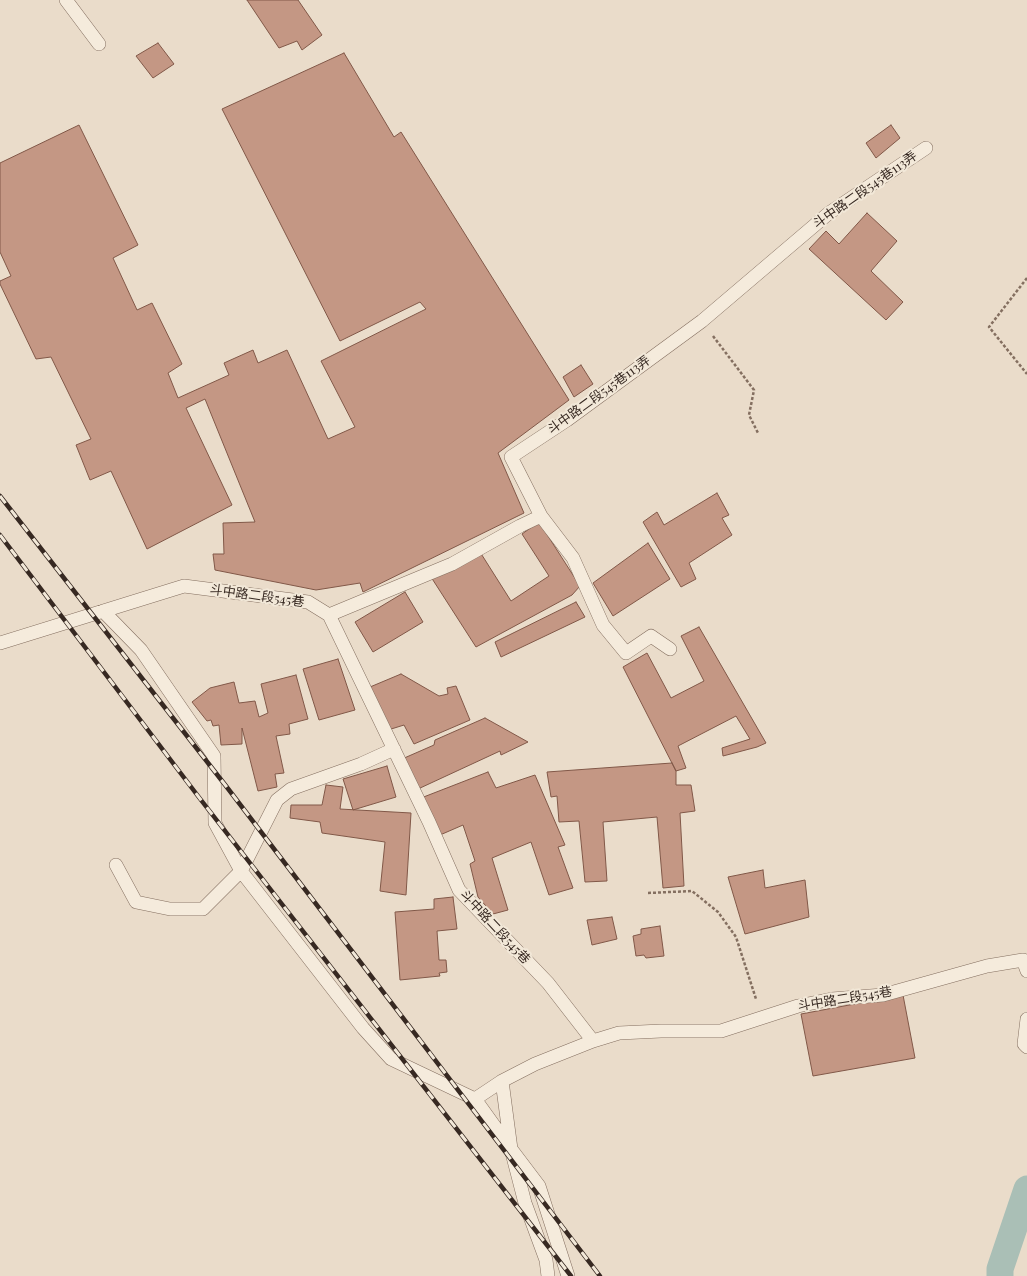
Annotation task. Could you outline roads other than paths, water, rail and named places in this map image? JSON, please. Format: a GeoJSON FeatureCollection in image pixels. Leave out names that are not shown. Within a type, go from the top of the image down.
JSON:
{"type":"FeatureCollection","features":[{"type":"Feature","properties":{"kind":"lane"},"geometry":{"type":"LineString","coordinates":[[66,0],[99,44]]}},
{"type":"Feature","properties":{"kind":"lane","name":"斗中路二段545巷113弄"},"geometry":{"type":"LineString","coordinates":[[541,516],[511,457],[567,420],[702,321],[829,213],[926,148]]}},
{"type":"Feature","properties":{"kind":"lane"},"geometry":{"type":"LineString","coordinates":[[329,615],[452,564],[541,516],[574,558],[603,625],[626,653],[651,636],[670,649]]}},
{"type":"Feature","properties":{"kind":"lane","name":"斗中路二段545巷"},"geometry":{"type":"LineString","coordinates":[[0,642],[103,612],[184,586],[308,602],[329,615],[429,822],[459,890],[548,983],[593,1041],[619,1033],[721,1031],[798,1006],[832,999],[883,995],[987,966],[1023,960],[1027,970]]}},
{"type":"Feature","properties":{"kind":"lane"},"geometry":{"type":"LineString","coordinates":[[103,612],[141,650],[214,756],[215,823],[241,871],[363,1028],[391,1059],[475,1099],[510,1149],[539,1186],[568,1276]]}},
{"type":"Feature","properties":{"kind":"lane"},"geometry":{"type":"LineString","coordinates":[[116,865],[136,902],[170,909],[203,909],[241,871],[278,800],[291,789],[361,764],[394,749]]}},
{"type":"Feature","properties":{"kind":"lane"},"geometry":{"type":"LineString","coordinates":[[1026,1045],[1027,1019]]}},
{"type":"Feature","properties":{"kind":"lane"},"geometry":{"type":"LineString","coordinates":[[475,1099],[502,1081],[536,1064],[593,1041]]}},
{"type":"Feature","properties":{"kind":"lane"},"geometry":{"type":"LineString","coordinates":[[502,1081],[510,1149],[525,1203],[546,1260],[548,1276]]}},
{"type":"Feature","properties":{"kind":"waterway"},"geometry":{"type":"LineString","coordinates":[[1000,1276],[1000,1269],[1027,1189]]}},
{"type":"Feature","properties":{"kind":"railway"},"geometry":{"type":"LineString","coordinates":[[0,496],[226,786],[600,1276]]}},
{"type":"Feature","properties":{"kind":"railway"},"geometry":{"type":"LineString","coordinates":[[0,535],[201,800],[571,1276]]}}]}
